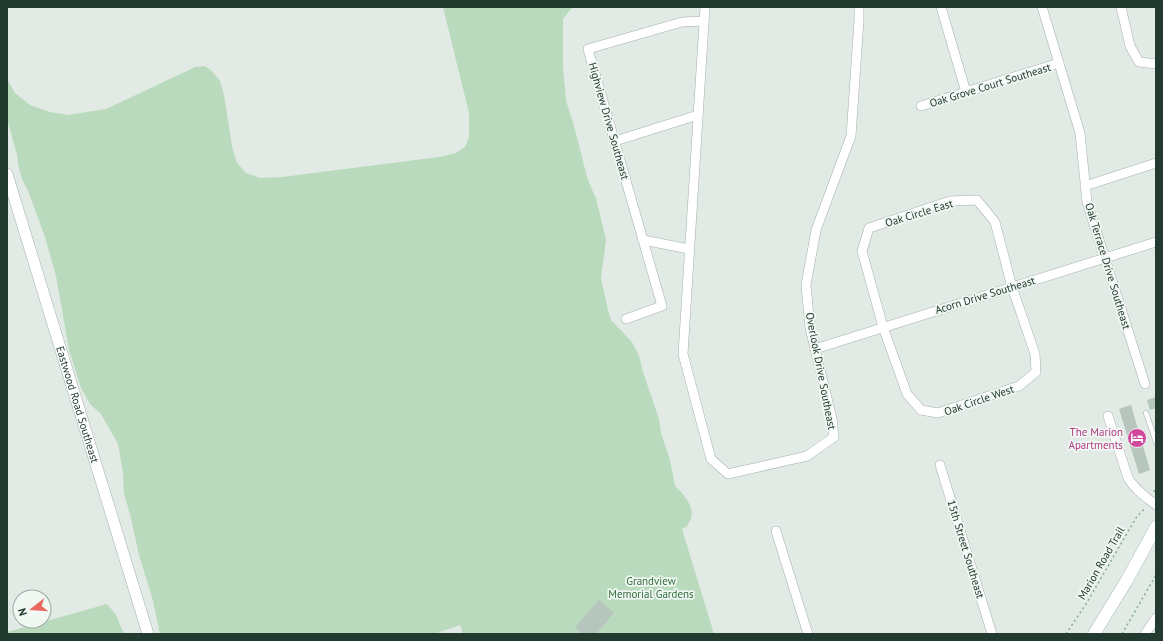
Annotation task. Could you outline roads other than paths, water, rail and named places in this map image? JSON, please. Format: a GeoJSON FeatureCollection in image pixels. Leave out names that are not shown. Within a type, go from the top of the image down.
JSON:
{"type":"FeatureCollection","features":[{"type":"Feature","properties":{"kind":"main road"},"geometry":{"type":"LineString","coordinates":[[1094,634],[1127,580],[1156,527]]}},
{"type":"Feature","properties":{"kind":"street","name":"Overlook Drive Southeast"},"geometry":{"type":"LineString","coordinates":[[705,7],[683,354],[711,459],[728,474],[807,456],[834,437],[832,419],[810,328],[806,285],[816,230],[851,136],[859,7]]}},
{"type":"Feature","properties":{"kind":"street"},"geometry":{"type":"LineString","coordinates":[[941,7],[966,92]]}},
{"type":"Feature","properties":{"kind":"street","name":"Oak Terrace Drive Southeast"},"geometry":{"type":"LineString","coordinates":[[1042,7],[1080,133],[1087,202],[1145,384]]}},
{"type":"Feature","properties":{"kind":"street"},"geometry":{"type":"LineString","coordinates":[[1121,7],[1130,46],[1139,62],[1156,64]]}},
{"type":"Feature","properties":{"kind":"street","name":"Highview Drive Southeast"},"geometry":{"type":"LineString","coordinates":[[626,319],[662,306],[588,49],[682,22],[704,21]]}},
{"type":"Feature","properties":{"kind":"street","name":"Oak Grove Court Southeast"},"geometry":{"type":"LineString","coordinates":[[921,106],[1059,63]]}},
{"type":"Feature","properties":{"kind":"street"},"geometry":{"type":"LineString","coordinates":[[615,141],[698,116]]}},
{"type":"Feature","properties":{"kind":"street"},"geometry":{"type":"LineString","coordinates":[[1085,186],[1156,162]]}},
{"type":"Feature","properties":{"kind":"street","name":"Eastwood Road Southeast"},"geometry":{"type":"LineString","coordinates":[[7,174],[148,634]]}},
{"type":"Feature","properties":{"kind":"street","name":"Oak Circle East"},"geometry":{"type":"LineString","coordinates":[[883,327],[862,251],[869,228],[950,201],[977,200],[995,222],[1012,287]]}},
{"type":"Feature","properties":{"kind":"street"},"geometry":{"type":"LineString","coordinates":[[643,240],[689,249]]}},
{"type":"Feature","properties":{"kind":"street","name":"Acorn Drive Southeast"},"geometry":{"type":"LineString","coordinates":[[815,349],[1156,242]]}},
{"type":"Feature","properties":{"kind":"street","name":"Oak Circle West"},"geometry":{"type":"LineString","coordinates":[[883,327],[907,394],[921,410],[938,413],[1019,386],[1036,372],[1035,354],[1012,287]]}},
{"type":"Feature","properties":{"kind":"street"},"geometry":{"type":"LineString","coordinates":[[1108,416],[1128,478],[1132,485],[1141,494],[1153,502]]}},
{"type":"Feature","properties":{"kind":"street","name":"15th Street Southeast"},"geometry":{"type":"LineString","coordinates":[[940,465],[992,634]]}},
{"type":"Feature","properties":{"kind":"street"},"geometry":{"type":"LineString","coordinates":[[776,531],[808,634]]}},
{"type":"Feature","properties":{"kind":"street"},"geometry":{"type":"LineString","coordinates":[[1145,634],[1156,618]]}},
{"type":"Feature","properties":{"kind":"lane"},"geometry":{"type":"LineString","coordinates":[[1146,413],[1156,442]]}},
{"type":"Feature","properties":{"kind":"place","name":"The Marion Apartments"},"geometry":{"type":"Point","coordinates":[1137,438]}},
{"type":"Feature","properties":{"kind":"park label","name":"Grandview Memorial Gardens"},"geometry":{"type":"Point","coordinates":[651,587]}}]}
